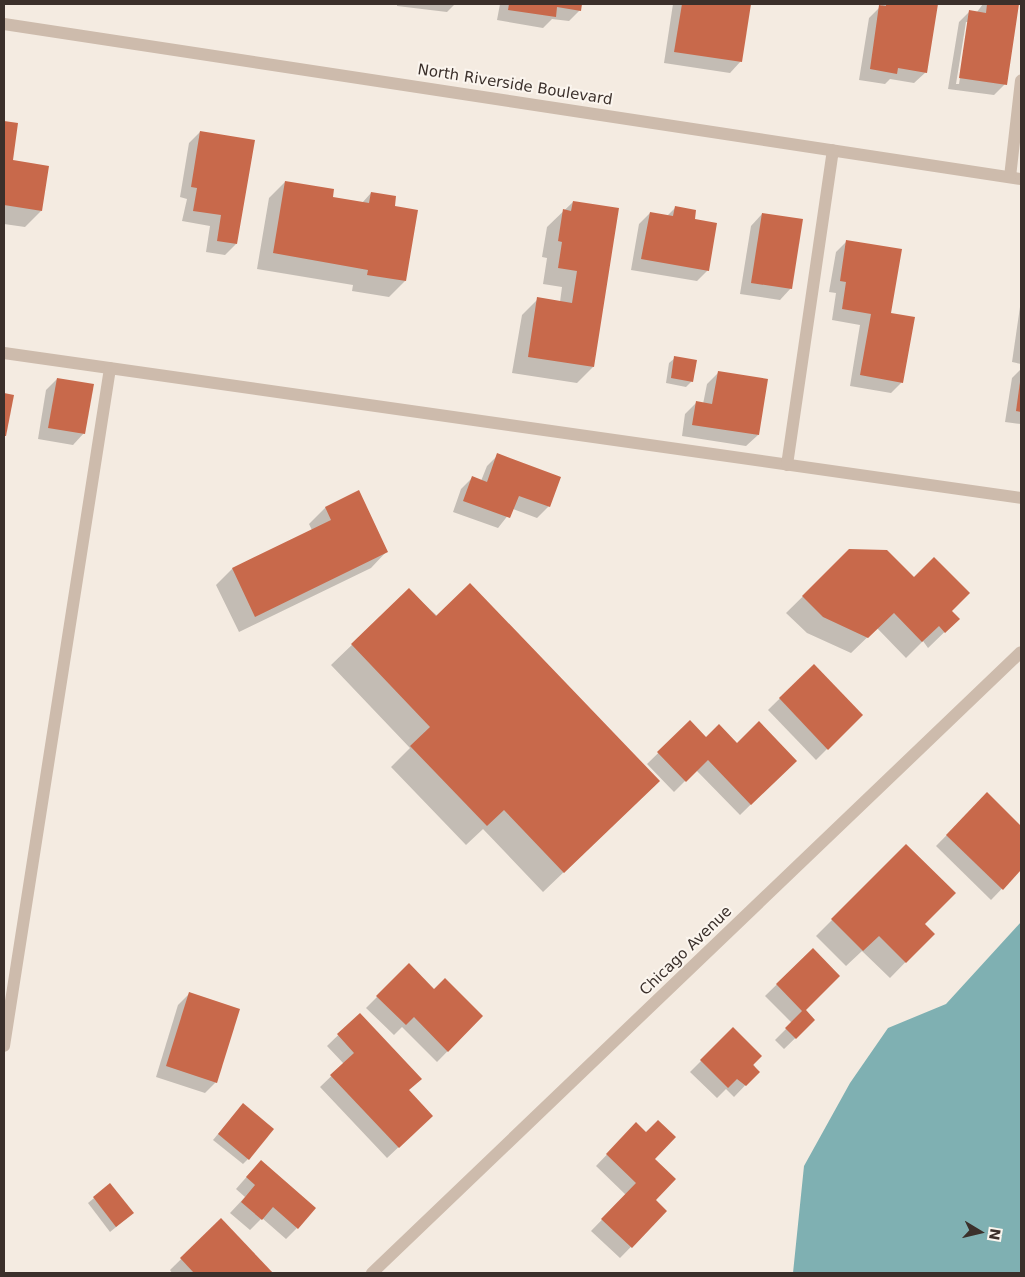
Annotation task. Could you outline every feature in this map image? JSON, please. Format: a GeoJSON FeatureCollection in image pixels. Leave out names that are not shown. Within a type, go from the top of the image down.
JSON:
{"type":"FeatureCollection","features":[{"type":"Feature","properties":{"kind":"street","name":"North Riverside Boulevard"},"geometry":{"type":"LineString","coordinates":[[4,24],[1016,178]]}},
{"type":"Feature","properties":{"kind":"street"},"geometry":{"type":"LineString","coordinates":[[1016,178],[1021,81]]}},
{"type":"Feature","properties":{"kind":"street"},"geometry":{"type":"LineString","coordinates":[[787,465],[833,150]]}},
{"type":"Feature","properties":{"kind":"street"},"geometry":{"type":"LineString","coordinates":[[4,353],[1021,498]]}},
{"type":"Feature","properties":{"kind":"street"},"geometry":{"type":"LineString","coordinates":[[4,1046],[110,368]]}},
{"type":"Feature","properties":{"kind":"street","name":"Chicago Avenue"},"geometry":{"type":"LineString","coordinates":[[372,1273],[1021,652]]}},
{"type":"Feature","properties":{"kind":"water"},"geometry":{"type":"Polygon","coordinates":[[[1021,922],[1021,1273],[793,1273],[804,1166],[850,1083],[888,1028],[946,1004],[1021,922]]]}},
{"type":"Feature","properties":{"kind":"building"},"geometry":{"type":"Polygon","coordinates":[[[509,4],[582,4],[581,11],[557,7],[556,17],[508,10],[509,4]]]}},
{"type":"Feature","properties":{"kind":"building"},"geometry":{"type":"Polygon","coordinates":[[[682,4],[751,4],[742,62],[674,52],[682,4]]]}},
{"type":"Feature","properties":{"kind":"building"},"geometry":{"type":"Polygon","coordinates":[[[886,4],[938,4],[927,73],[898,68],[897,74],[870,69],[879,5],[886,6],[886,4]]]}},
{"type":"Feature","properties":{"kind":"building"},"geometry":{"type":"Polygon","coordinates":[[[987,4],[1019,4],[1007,85],[959,78],[969,10],[986,13],[987,4]]]}},
{"type":"Feature","properties":{"kind":"building"},"geometry":{"type":"Polygon","coordinates":[[[4,121],[18,123],[13,160],[49,166],[42,211],[4,205],[4,121]]]}},
{"type":"Feature","properties":{"kind":"building"},"geometry":{"type":"Polygon","coordinates":[[[200,131],[255,140],[237,244],[217,241],[221,215],[193,211],[197,188],[191,187],[200,131]]]}},
{"type":"Feature","properties":{"kind":"building"},"geometry":{"type":"Polygon","coordinates":[[[285,181],[334,189],[333,197],[369,203],[371,192],[396,196],[395,206],[418,210],[406,281],[367,275],[368,270],[273,253],[285,181]]]}},
{"type":"Feature","properties":{"kind":"building"},"geometry":{"type":"Polygon","coordinates":[[[573,201],[619,208],[594,367],[528,357],[537,297],[572,303],[577,271],[558,268],[562,242],[558,241],[563,209],[571,211],[573,201]]]}},
{"type":"Feature","properties":{"kind":"building"},"geometry":{"type":"Polygon","coordinates":[[[675,206],[696,210],[695,219],[717,223],[709,271],[641,259],[650,212],[673,216],[675,206]]]}},
{"type":"Feature","properties":{"kind":"building"},"geometry":{"type":"Polygon","coordinates":[[[762,213],[803,219],[792,289],[751,283],[762,213]]]}},
{"type":"Feature","properties":{"kind":"building"},"geometry":{"type":"Polygon","coordinates":[[[846,240],[902,249],[891,313],[915,317],[903,383],[860,375],[871,314],[842,309],[846,282],[840,281],[846,240]]]}},
{"type":"Feature","properties":{"kind":"building"},"geometry":{"type":"Polygon","coordinates":[[[674,356],[697,360],[693,382],[671,378],[674,356]]]}},
{"type":"Feature","properties":{"kind":"building"},"geometry":{"type":"Polygon","coordinates":[[[718,371],[768,379],[759,435],[692,425],[696,401],[712,404],[718,371]]]}},
{"type":"Feature","properties":{"kind":"building"},"geometry":{"type":"Polygon","coordinates":[[[57,378],[94,384],[85,434],[48,428],[57,378]]]}},
{"type":"Feature","properties":{"kind":"building"},"geometry":{"type":"Polygon","coordinates":[[[1021,382],[1021,412],[1016,411],[1021,382]]]}},
{"type":"Feature","properties":{"kind":"building"},"geometry":{"type":"Polygon","coordinates":[[[4,393],[14,395],[6,436],[4,436],[4,393]]]}},
{"type":"Feature","properties":{"kind":"building"},"geometry":{"type":"Polygon","coordinates":[[[497,453],[561,477],[550,507],[519,496],[510,518],[463,501],[472,476],[487,482],[497,453]]]}},
{"type":"Feature","properties":{"kind":"building"},"geometry":{"type":"Polygon","coordinates":[[[359,490],[388,552],[255,617],[232,568],[331,520],[325,507],[359,490]]]}},
{"type":"Feature","properties":{"kind":"building"},"geometry":{"type":"Polygon","coordinates":[[[849,549],[887,550],[914,577],[934,557],[970,593],[952,611],[960,619],[945,633],[939,626],[922,642],[894,613],[868,638],[823,617],[802,596],[849,549]]]}},
{"type":"Feature","properties":{"kind":"building"},"geometry":{"type":"Polygon","coordinates":[[[470,583],[660,781],[564,873],[504,810],[487,826],[410,746],[430,727],[351,644],[409,588],[436,616],[470,583]]]}},
{"type":"Feature","properties":{"kind":"building"},"geometry":{"type":"Polygon","coordinates":[[[814,664],[863,715],[828,750],[779,698],[814,664]]]}},
{"type":"Feature","properties":{"kind":"building"},"geometry":{"type":"Polygon","coordinates":[[[690,720],[706,737],[719,724],[737,743],[759,721],[797,761],[751,805],[708,760],[686,782],[657,752],[690,720]]]}},
{"type":"Feature","properties":{"kind":"building"},"geometry":{"type":"Polygon","coordinates":[[[987,792],[1021,826],[1021,870],[1003,890],[946,835],[987,792]]]}},
{"type":"Feature","properties":{"kind":"building"},"geometry":{"type":"Polygon","coordinates":[[[906,844],[956,893],[925,924],[935,934],[906,963],[879,936],[863,951],[831,919],[906,844]]]}},
{"type":"Feature","properties":{"kind":"building"},"geometry":{"type":"Polygon","coordinates":[[[813,948],[840,976],[806,1010],[815,1020],[796,1039],[785,1028],[802,1011],[776,984],[813,948]]]}},
{"type":"Feature","properties":{"kind":"building"},"geometry":{"type":"Polygon","coordinates":[[[409,963],[434,989],[445,978],[483,1016],[448,1052],[414,1017],[406,1025],[376,996],[409,963]]]}},
{"type":"Feature","properties":{"kind":"building"},"geometry":{"type":"Polygon","coordinates":[[[189,992],[240,1009],[217,1083],[166,1066],[189,992]]]}},
{"type":"Feature","properties":{"kind":"building"},"geometry":{"type":"Polygon","coordinates":[[[360,1013],[422,1079],[409,1090],[433,1116],[399,1148],[330,1075],[354,1053],[337,1034],[360,1013]]]}},
{"type":"Feature","properties":{"kind":"building"},"geometry":{"type":"Polygon","coordinates":[[[733,1027],[762,1056],[753,1065],[760,1072],[746,1086],[737,1079],[728,1088],[700,1060],[733,1027]]]}},
{"type":"Feature","properties":{"kind":"building"},"geometry":{"type":"Polygon","coordinates":[[[243,1103],[274,1129],[249,1160],[218,1134],[243,1103]]]}},
{"type":"Feature","properties":{"kind":"building"},"geometry":{"type":"Polygon","coordinates":[[[658,1120],[676,1137],[655,1159],[676,1179],[656,1200],[667,1211],[632,1248],[601,1219],[636,1183],[606,1154],[636,1122],[646,1132],[658,1120]]]}},
{"type":"Feature","properties":{"kind":"building"},"geometry":{"type":"Polygon","coordinates":[[[261,1160],[316,1208],[298,1229],[273,1207],[262,1220],[241,1202],[255,1185],[246,1177],[261,1160]]]}},
{"type":"Feature","properties":{"kind":"building"},"geometry":{"type":"Polygon","coordinates":[[[110,1183],[134,1213],[116,1227],[93,1197],[110,1183]]]}},
{"type":"Feature","properties":{"kind":"building"},"geometry":{"type":"Polygon","coordinates":[[[221,1218],[273,1273],[194,1273],[180,1258],[221,1218]]]}}]}
